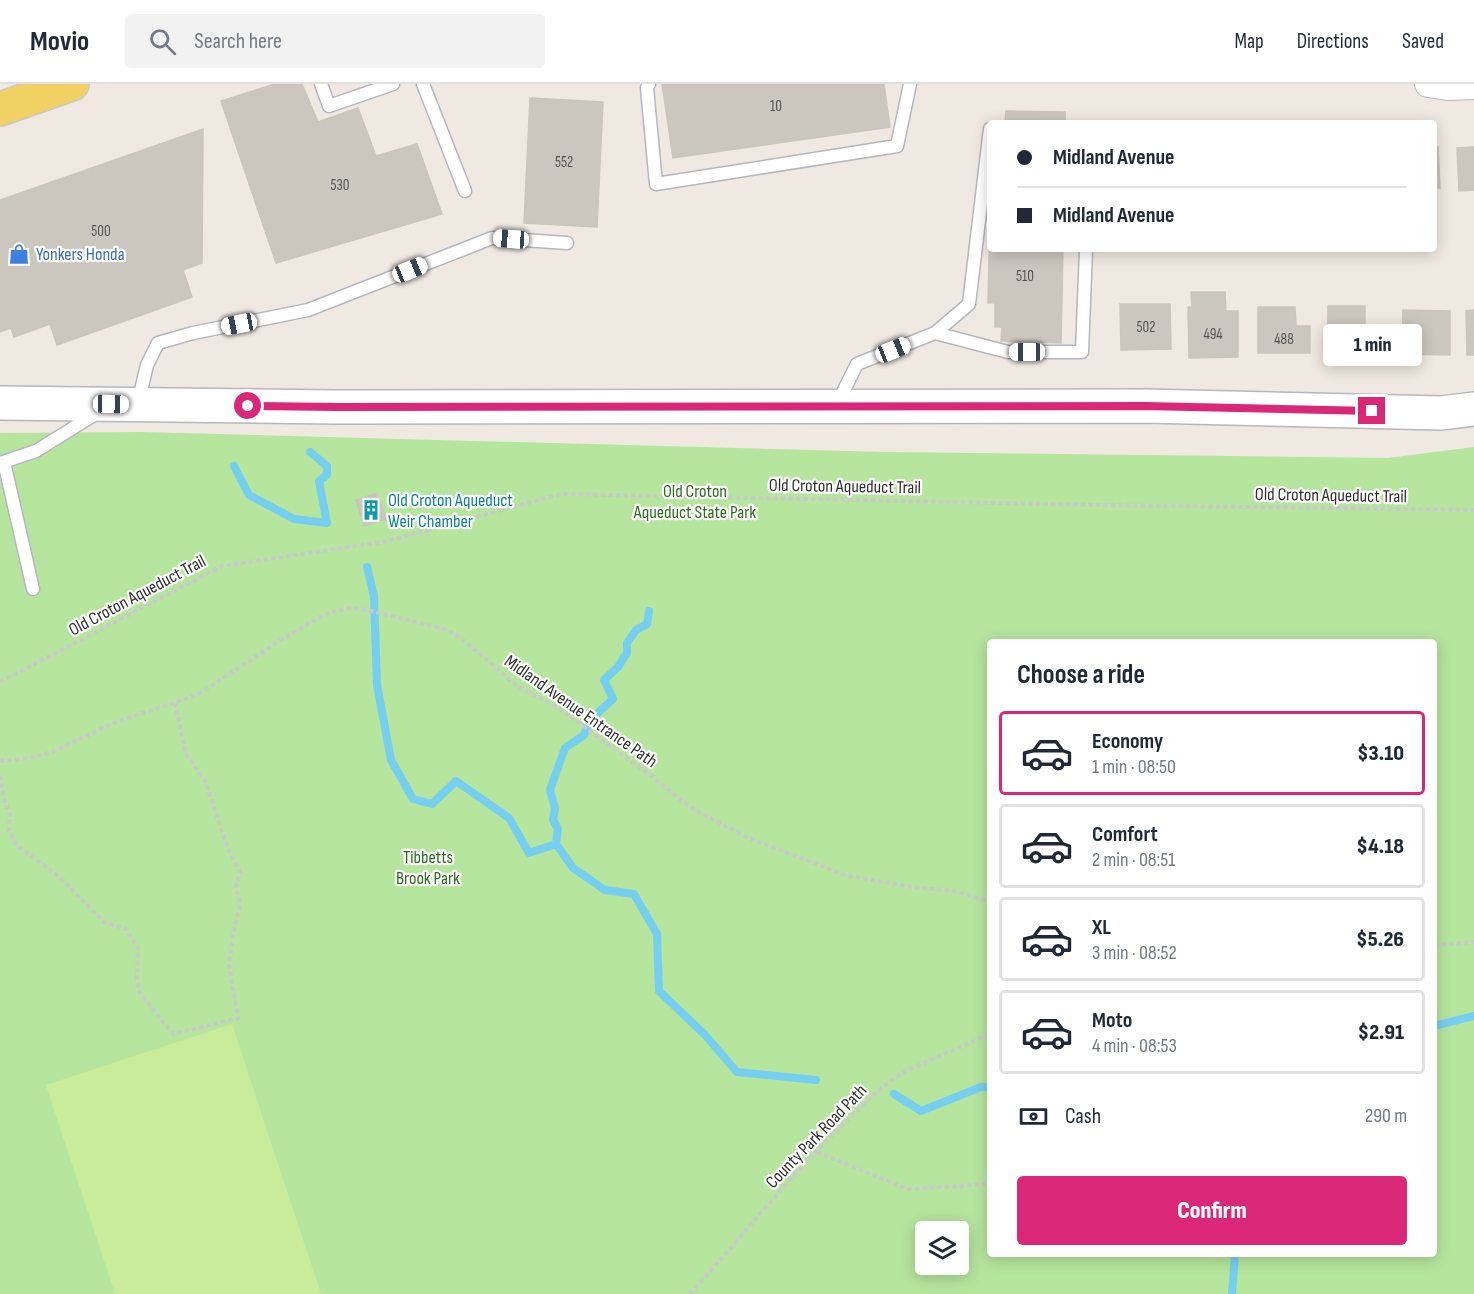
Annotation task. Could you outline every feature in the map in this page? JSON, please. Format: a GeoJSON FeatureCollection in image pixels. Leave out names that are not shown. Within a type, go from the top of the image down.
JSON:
{"type":"FeatureCollection","features":[{"type":"Feature","properties":{"kind":"main road"},"geometry":{"type":"LineString","coordinates":[[0,109],[72,84]]}},
{"type":"Feature","properties":{"kind":"street"},"geometry":{"type":"LineString","coordinates":[[1428,84],[1448,87],[1474,86]]}},
{"type":"Feature","properties":{"kind":"street"},"geometry":{"type":"LineString","coordinates":[[0,403],[337,407],[1145,406],[1440,413],[1474,409]]}},
{"type":"Feature","properties":{"kind":"lane"},"geometry":{"type":"LineString","coordinates":[[321,84],[329,106],[393,84]]}},
{"type":"Feature","properties":{"kind":"lane"},"geometry":{"type":"LineString","coordinates":[[423,84],[465,190]]}},
{"type":"Feature","properties":{"kind":"lane"},"geometry":{"type":"LineString","coordinates":[[649,84],[647,88],[656,184],[897,146],[910,84]]}},
{"type":"Feature","properties":{"kind":"lane"},"geometry":{"type":"LineString","coordinates":[[836,406],[857,364],[934,333],[969,304],[987,154]]}},
{"type":"Feature","properties":{"kind":"lane"},"geometry":{"type":"LineString","coordinates":[[33,590],[2,463],[36,450],[124,404],[158,343],[193,333],[308,310],[492,238],[567,243]]}},
{"type":"Feature","properties":{"kind":"lane"},"geometry":{"type":"LineString","coordinates":[[934,333],[1008,352],[1082,351],[1086,252]]}},
{"type":"Feature","properties":{"kind":"path","name":"Old Croton Aqueduct Trail"},"geometry":{"type":"LineString","coordinates":[[0,682],[222,566],[382,542],[561,494],[1084,505],[1474,510]]}},
{"type":"Feature","properties":{"kind":"path","name":"Midland Avenue Entrance Path"},"geometry":{"type":"LineString","coordinates":[[0,761],[50,753],[127,718],[202,692],[280,640],[318,618],[351,608],[367,610],[453,633],[518,686],[557,707],[695,810],[746,837],[848,876],[955,892],[987,901]]}},
{"type":"Feature","properties":{"kind":"path"},"geometry":{"type":"LineString","coordinates":[[0,776],[10,815],[9,830],[16,845],[60,877],[104,922],[126,929],[138,948],[136,978],[139,992],[173,1034],[238,1018],[229,965],[232,935],[240,904],[236,887],[240,872],[228,849],[205,781],[186,754],[175,703]]}},
{"type":"Feature","properties":{"kind":"path"},"geometry":{"type":"LineString","coordinates":[[1437,945],[1474,942]]}},
{"type":"Feature","properties":{"kind":"path","name":"County Park Road Path"},"geometry":{"type":"LineString","coordinates":[[690,1294],[782,1190],[873,1095],[895,1077],[908,1070],[987,1035]]}},
{"type":"Feature","properties":{"kind":"path"},"geometry":{"type":"LineString","coordinates":[[817,1152],[909,1189],[987,1183]]}},
{"type":"Feature","properties":{"kind":"green space","name":"Tibbetts Brook Park"},"geometry":{"type":"Polygon","coordinates":[[[142,432],[886,452],[1388,458],[1474,447],[1474,1294],[0,1294],[0,433],[142,432]]]}},
{"type":"Feature","properties":{"kind":"green space"},"geometry":{"type":"Polygon","coordinates":[[[232,1024],[321,1294],[115,1294],[46,1085],[232,1024]]]}},
{"type":"Feature","properties":{"kind":"building"},"geometry":{"type":"Polygon","coordinates":[[[275,84],[302,84],[318,122],[358,108],[376,156],[417,144],[442,214],[276,263],[221,101],[275,84]]]}},
{"type":"Feature","properties":{"kind":"building"},"geometry":{"type":"Polygon","coordinates":[[[662,84],[884,84],[890,127],[673,158],[662,84]]]}},
{"type":"Feature","properties":{"kind":"building"},"geometry":{"type":"Polygon","coordinates":[[[530,98],[603,102],[597,227],[524,223],[530,98]]]}},
{"type":"Feature","properties":{"kind":"building"},"geometry":{"type":"Polygon","coordinates":[[[1006,111],[1065,112],[1065,120],[1005,120],[1006,111]]]}},
{"type":"Feature","properties":{"kind":"building"},"geometry":{"type":"Polygon","coordinates":[[[203,129],[202,263],[183,270],[192,297],[57,345],[50,324],[14,337],[11,328],[0,332],[0,200],[203,129]]]}},
{"type":"Feature","properties":{"kind":"building"},"geometry":{"type":"Polygon","coordinates":[[[1437,147],[1438,147],[1440,188],[1437,188],[1437,147]]]}},
{"type":"Feature","properties":{"kind":"building"},"geometry":{"type":"Polygon","coordinates":[[[1474,147],[1474,190],[1459,191],[1457,148],[1474,147]]]}},
{"type":"Feature","properties":{"kind":"building"},"geometry":{"type":"Polygon","coordinates":[[[989,252],[1063,252],[1061,343],[1001,341],[1002,327],[995,327],[995,303],[988,303],[989,252]]]}},
{"type":"Feature","properties":{"kind":"building"},"geometry":{"type":"Polygon","coordinates":[[[1191,292],[1225,292],[1226,311],[1238,311],[1238,357],[1189,358],[1188,307],[1192,307],[1191,292]]]}},
{"type":"Feature","properties":{"kind":"building"},"geometry":{"type":"Polygon","coordinates":[[[1120,304],[1170,304],[1171,349],[1121,350],[1120,304]]]}},
{"type":"Feature","properties":{"kind":"building"},"geometry":{"type":"Polygon","coordinates":[[[1328,306],[1365,306],[1365,325],[1377,326],[1377,353],[1327,352],[1328,306]]]}},
{"type":"Feature","properties":{"kind":"building"},"geometry":{"type":"Polygon","coordinates":[[[1258,307],[1295,307],[1296,326],[1310,326],[1310,353],[1258,353],[1258,307]]]}},
{"type":"Feature","properties":{"kind":"building"},"geometry":{"type":"Polygon","coordinates":[[[1403,310],[1450,311],[1450,355],[1402,354],[1403,310]]]}},
{"type":"Feature","properties":{"kind":"building"},"geometry":{"type":"Polygon","coordinates":[[[1474,310],[1474,355],[1467,355],[1466,311],[1474,310]]]}},
{"type":"Feature","properties":{"kind":"building","name":"Old Croton Aqueduct Weir Chamber"},"geometry":{"type":"Polygon","coordinates":[[[377,493],[386,519],[364,526],[356,500],[377,493]]]}},
{"type":"Feature","properties":{"kind":"waterway"},"geometry":{"type":"LineString","coordinates":[[234,466],[249,495],[294,519],[327,523],[319,481],[327,475],[327,466],[310,452]]}},
{"type":"Feature","properties":{"kind":"waterway"},"geometry":{"type":"LineString","coordinates":[[367,567],[374,596],[377,685],[391,760],[413,799],[432,804],[456,781],[509,818],[529,853],[556,844],[573,868],[605,890],[634,894],[657,934],[659,991],[705,1035],[737,1072],[816,1080]]}},
{"type":"Feature","properties":{"kind":"waterway"},"geometry":{"type":"LineString","coordinates":[[556,844],[558,829],[553,820],[555,808],[550,790],[565,748],[584,735],[589,721],[613,699],[604,680],[618,667],[627,653],[627,643],[636,630],[647,624],[649,611]]}},
{"type":"Feature","properties":{"kind":"waterway"},"geometry":{"type":"LineString","coordinates":[[1437,1025],[1474,1016]]}},
{"type":"Feature","properties":{"kind":"waterway"},"geometry":{"type":"LineString","coordinates":[[894,1094],[921,1111],[981,1087],[987,1087]]}},
{"type":"Feature","properties":{"kind":"waterway"},"geometry":{"type":"LineString","coordinates":[[1232,1294],[1235,1257]]}},
{"type":"Feature","properties":{"kind":"place","name":"Yonkers Honda"},"geometry":{"type":"Point","coordinates":[19,254]}},
{"type":"Feature","properties":{"kind":"place","name":"Old Croton Aqueduct Weir Chamber"},"geometry":{"type":"Point","coordinates":[371,510]}},
{"type":"Feature","properties":{"kind":"route"},"geometry":{"type":"LineString","coordinates":[[248,406],[1145,406],[1372,411]]}},
{"type":"Feature","properties":{"kind":"park label","name":"Old Croton Aqueduct State Park"},"geometry":{"type":"Point","coordinates":[695,501]}}]}
